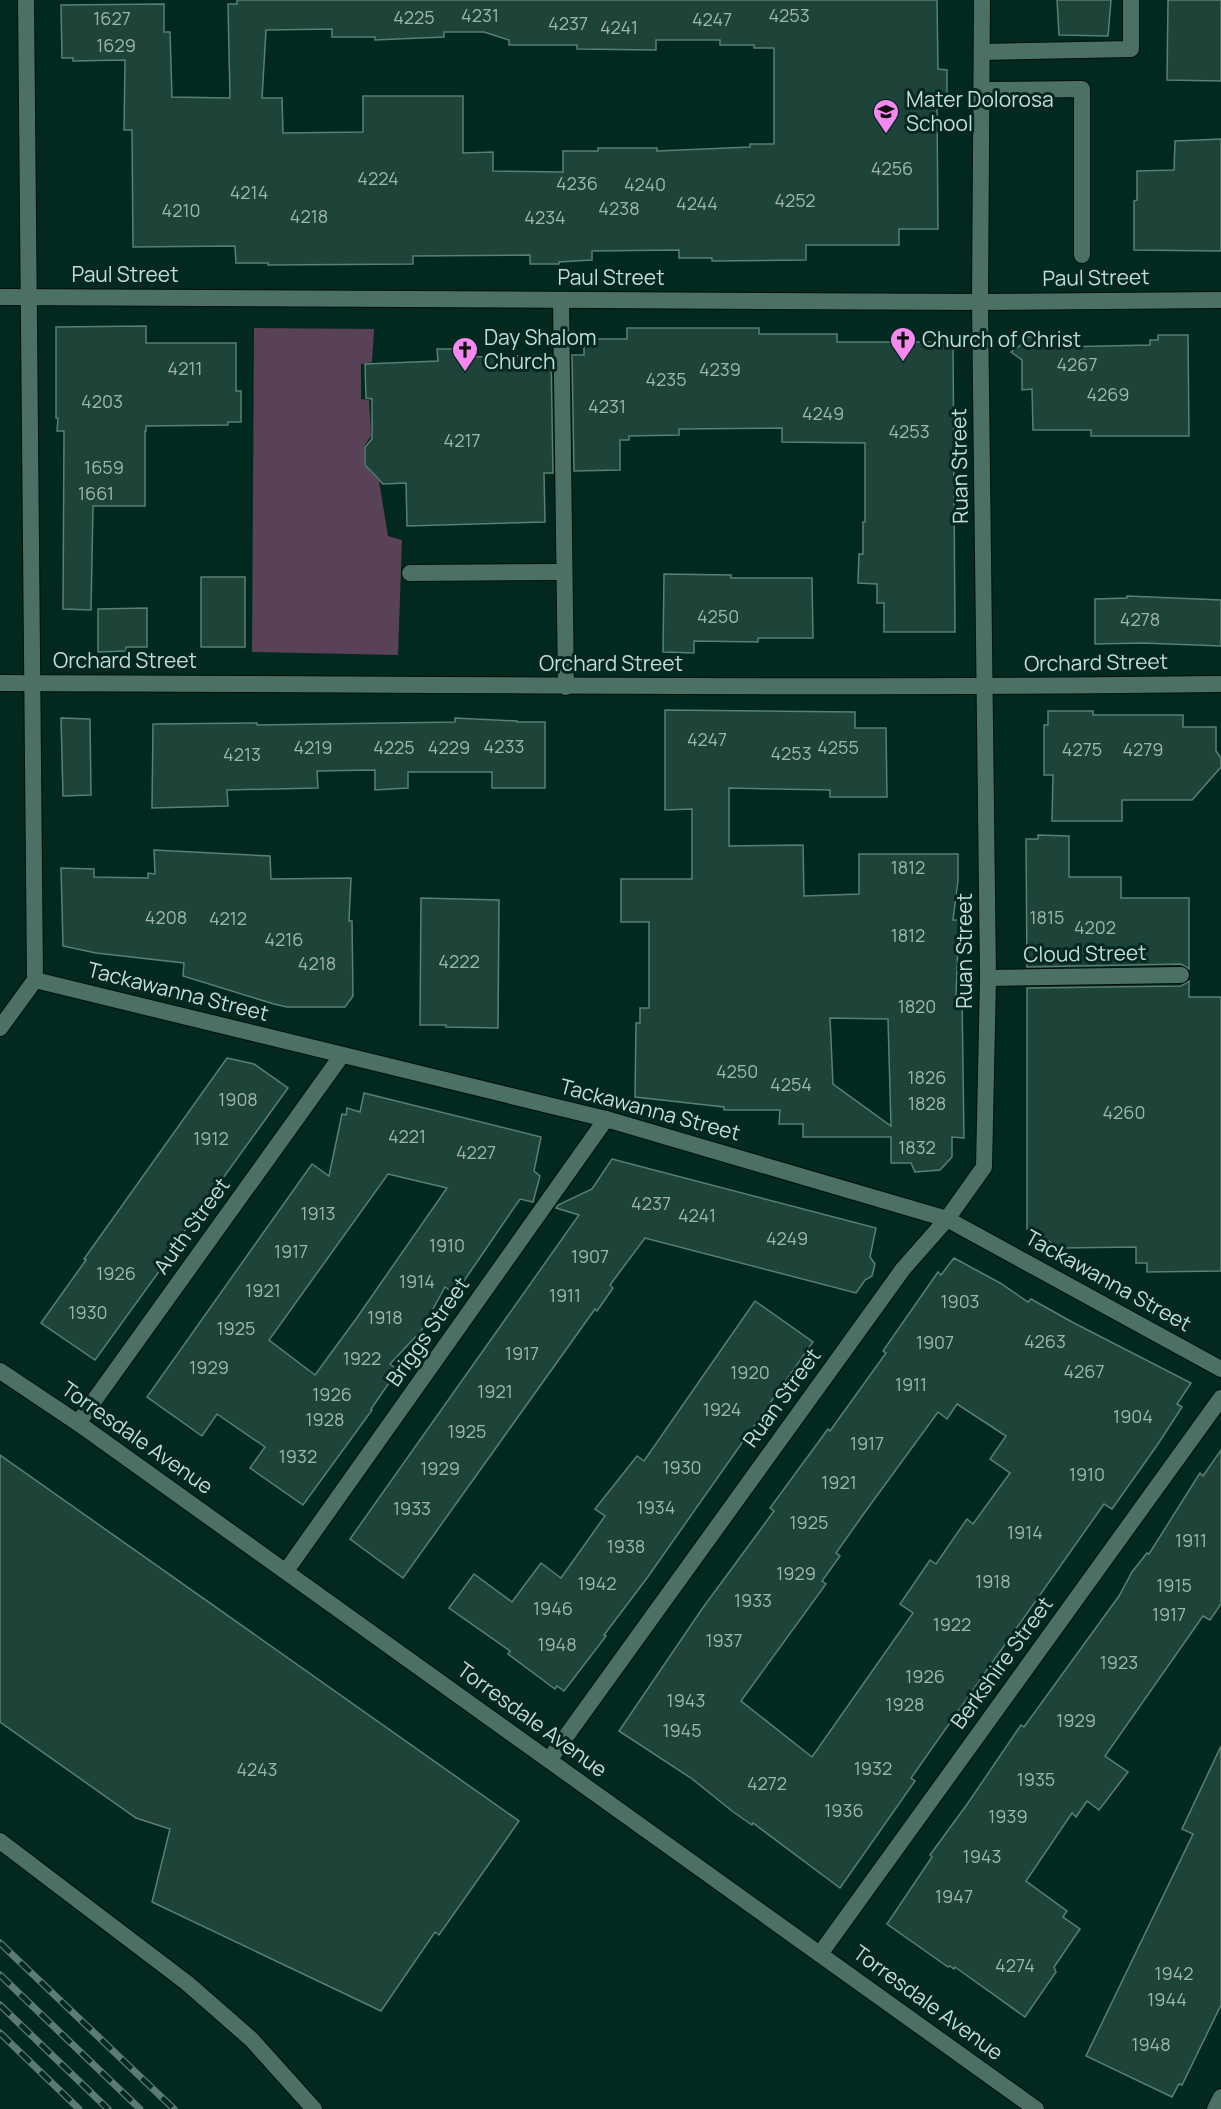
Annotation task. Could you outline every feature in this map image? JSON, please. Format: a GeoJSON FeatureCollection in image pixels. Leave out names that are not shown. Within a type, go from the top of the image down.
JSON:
{"type":"FeatureCollection","features":[{"type":"Feature","properties":{"kind":"street"},"geometry":{"type":"LineString","coordinates":[[0,1028],[35,980],[26,0]]}},
{"type":"Feature","properties":{"kind":"street","name":"Ruan Street"},"geometry":{"type":"LineString","coordinates":[[549,1760],[903,1269],[948,1219],[984,1167],[988,978],[980,302],[982,0]]}},
{"type":"Feature","properties":{"kind":"street"},"geometry":{"type":"LineString","coordinates":[[982,52],[1131,49],[1131,0]]}},
{"type":"Feature","properties":{"kind":"street"},"geometry":{"type":"LineString","coordinates":[[982,90],[1082,89],[1082,255]]}},
{"type":"Feature","properties":{"kind":"street","name":"Paul Street"},"geometry":{"type":"LineString","coordinates":[[0,297],[980,302],[1221,300]]}},
{"type":"Feature","properties":{"kind":"street"},"geometry":{"type":"LineString","coordinates":[[561,300],[566,687]]}},
{"type":"Feature","properties":{"kind":"street"},"geometry":{"type":"LineString","coordinates":[[410,573],[564,572]]}},
{"type":"Feature","properties":{"kind":"street","name":"Orchard Street"},"geometry":{"type":"LineString","coordinates":[[0,683],[566,687],[986,687],[1221,684]]}},
{"type":"Feature","properties":{"kind":"street","name":"Cloud Street"},"geometry":{"type":"LineString","coordinates":[[988,978],[1181,975]]}},
{"type":"Feature","properties":{"kind":"street","name":"Tackawanna Street"},"geometry":{"type":"LineString","coordinates":[[35,980],[606,1119],[948,1219],[1221,1369]]}},
{"type":"Feature","properties":{"kind":"street","name":"Auth Street"},"geometry":{"type":"LineString","coordinates":[[78,1423],[342,1055]]}},
{"type":"Feature","properties":{"kind":"street","name":"Briggs Street"},"geometry":{"type":"LineString","coordinates":[[286,1571],[606,1119]]}},
{"type":"Feature","properties":{"kind":"street","name":"Torresdale Avenue"},"geometry":{"type":"LineString","coordinates":[[0,1371],[78,1423],[286,1571],[1036,2109]]}},
{"type":"Feature","properties":{"kind":"street","name":"Berkshire Street"},"geometry":{"type":"LineString","coordinates":[[820,1954],[1221,1398]]}},
{"type":"Feature","properties":{"kind":"street"},"geometry":{"type":"LineString","coordinates":[[0,1841],[187,1983],[252,2040],[314,2109]]}},
{"type":"Feature","properties":{"kind":"street"},"geometry":{"type":"LineString","coordinates":[[1215,2109],[1221,2097]]}},
{"type":"Feature","properties":{"kind":"shaded area"},"geometry":{"type":"Polygon","coordinates":[[[254,328],[374,329],[372,362],[361,364],[361,399],[369,400],[371,436],[364,446],[364,465],[379,481],[388,536],[402,540],[398,655],[252,652],[254,328]]]}},
{"type":"Feature","properties":{"kind":"building"},"geometry":{"type":"Polygon","coordinates":[[[237,0],[937,0],[938,69],[947,70],[947,108],[937,108],[938,229],[899,229],[899,245],[806,245],[806,260],[712,261],[712,258],[679,258],[679,250],[592,251],[592,260],[559,262],[559,264],[530,264],[530,255],[413,256],[413,264],[268,265],[268,263],[236,263],[235,246],[133,247],[132,130],[124,130],[125,60],[73,61],[73,58],[62,58],[61,5],[164,4],[164,32],[170,32],[172,97],[230,98],[228,4],[237,4],[237,0]],[[332,29],[266,30],[262,98],[282,98],[283,133],[363,132],[363,96],[463,96],[463,153],[493,152],[493,171],[563,172],[563,151],[598,151],[598,148],[657,148],[657,151],[774,144],[774,48],[754,48],[754,45],[720,45],[720,40],[656,40],[656,50],[577,49],[577,45],[509,45],[509,40],[484,32],[444,32],[444,37],[375,40],[375,37],[332,37],[332,29]]]}},
{"type":"Feature","properties":{"kind":"building"},"geometry":{"type":"Polygon","coordinates":[[[1057,0],[1111,0],[1108,36],[1059,35],[1057,0]]]}},
{"type":"Feature","properties":{"kind":"building"},"geometry":{"type":"Polygon","coordinates":[[[1168,0],[1221,0],[1221,81],[1167,80],[1168,0]]]}},
{"type":"Feature","properties":{"kind":"building"},"geometry":{"type":"Polygon","coordinates":[[[1221,139],[1221,251],[1134,250],[1134,201],[1137,200],[1137,171],[1174,170],[1175,141],[1221,139]]]}},
{"type":"Feature","properties":{"kind":"building"},"geometry":{"type":"Polygon","coordinates":[[[146,326],[146,343],[236,343],[236,391],[241,391],[241,422],[228,422],[228,425],[146,426],[145,506],[93,506],[91,610],[63,609],[64,431],[57,431],[58,418],[56,418],[56,327],[146,326]]]}},
{"type":"Feature","properties":{"kind":"building"},"geometry":{"type":"Polygon","coordinates":[[[627,328],[759,328],[759,334],[837,334],[837,342],[953,342],[955,632],[884,632],[884,603],[877,603],[877,584],[858,583],[859,554],[863,554],[863,522],[865,522],[865,443],[782,442],[782,428],[679,429],[679,435],[629,436],[629,440],[620,440],[620,470],[574,471],[572,355],[584,355],[584,339],[627,339],[627,328]]]}},
{"type":"Feature","properties":{"kind":"building"},"geometry":{"type":"Polygon","coordinates":[[[1158,335],[1188,335],[1189,436],[1091,436],[1091,430],[1033,430],[1032,389],[1022,390],[1022,360],[1011,352],[1022,344],[1022,337],[1057,337],[1058,347],[1150,345],[1150,340],[1158,340],[1158,335]]]}},
{"type":"Feature","properties":{"kind":"building"},"geometry":{"type":"Polygon","coordinates":[[[437,349],[472,349],[472,357],[551,355],[553,473],[544,473],[545,522],[407,526],[406,483],[383,484],[365,465],[365,447],[372,439],[372,399],[366,398],[365,364],[438,361],[437,349]]]}},
{"type":"Feature","properties":{"kind":"building"},"geometry":{"type":"Polygon","coordinates":[[[664,574],[731,575],[731,578],[812,578],[813,638],[758,638],[758,642],[694,641],[694,653],[663,652],[664,574]]]}},
{"type":"Feature","properties":{"kind":"building"},"geometry":{"type":"Polygon","coordinates":[[[201,577],[245,577],[245,647],[201,647],[201,577]]]}},
{"type":"Feature","properties":{"kind":"building"},"geometry":{"type":"Polygon","coordinates":[[[1127,596],[1221,600],[1221,646],[1095,644],[1095,599],[1127,598],[1127,596]]]}},
{"type":"Feature","properties":{"kind":"building"},"geometry":{"type":"Polygon","coordinates":[[[147,608],[147,647],[126,647],[126,651],[98,652],[98,609],[147,608]]]}},
{"type":"Feature","properties":{"kind":"building"},"geometry":{"type":"Polygon","coordinates":[[[665,710],[855,712],[855,728],[886,728],[887,797],[830,797],[830,790],[729,788],[729,846],[803,845],[804,896],[859,894],[859,854],[958,854],[958,881],[953,920],[959,920],[956,995],[962,995],[964,1138],[952,1137],[952,1157],[940,1170],[915,1172],[911,1163],[891,1163],[891,1137],[803,1137],[803,1124],[779,1124],[780,1110],[724,1110],[724,1107],[635,1097],[636,1023],[640,1023],[640,1008],[649,1008],[649,922],[621,922],[621,879],[692,879],[692,809],[665,810],[665,710]],[[830,1018],[833,1084],[891,1126],[888,1019],[830,1018]]]}},
{"type":"Feature","properties":{"kind":"building"},"geometry":{"type":"Polygon","coordinates":[[[1048,711],[1093,711],[1093,715],[1183,715],[1183,727],[1216,727],[1216,751],[1221,758],[1221,767],[1192,800],[1122,800],[1122,821],[1052,821],[1053,775],[1044,775],[1044,725],[1048,725],[1048,711]]]}},
{"type":"Feature","properties":{"kind":"building"},"geometry":{"type":"Polygon","coordinates":[[[61,718],[90,719],[91,795],[63,796],[61,718]]]}},
{"type":"Feature","properties":{"kind":"building"},"geometry":{"type":"Polygon","coordinates":[[[455,718],[545,722],[545,788],[492,788],[492,772],[408,772],[408,788],[375,790],[375,770],[317,771],[318,788],[227,790],[228,806],[152,808],[153,724],[455,722],[455,718]]]}},
{"type":"Feature","properties":{"kind":"building"},"geometry":{"type":"Polygon","coordinates":[[[1038,835],[1069,836],[1069,877],[1121,877],[1121,898],[1189,898],[1189,969],[1181,964],[1027,967],[1026,839],[1038,839],[1038,835]]]}},
{"type":"Feature","properties":{"kind":"building"},"geometry":{"type":"Polygon","coordinates":[[[154,850],[270,856],[271,879],[351,878],[349,921],[352,921],[353,996],[345,1007],[287,1007],[183,976],[184,963],[96,953],[63,946],[61,868],[94,869],[94,877],[148,878],[148,873],[155,874],[154,850]]]}},
{"type":"Feature","properties":{"kind":"building"},"geometry":{"type":"Polygon","coordinates":[[[421,898],[499,900],[498,1028],[420,1025],[421,898]]]}},
{"type":"Feature","properties":{"kind":"building"},"geometry":{"type":"Polygon","coordinates":[[[1189,981],[1189,997],[1221,997],[1221,1271],[1147,1272],[1147,1263],[1136,1263],[1136,1247],[1061,1248],[1027,1229],[1027,988],[1181,986],[1189,981]]]}},
{"type":"Feature","properties":{"kind":"building"},"geometry":{"type":"Polygon","coordinates":[[[227,1058],[254,1064],[288,1088],[95,1360],[41,1323],[227,1058]]]}},
{"type":"Feature","properties":{"kind":"building"},"geometry":{"type":"Polygon","coordinates":[[[364,1093],[541,1137],[534,1171],[540,1176],[533,1202],[520,1199],[455,1294],[445,1287],[421,1331],[390,1364],[398,1370],[372,1410],[303,1505],[250,1468],[265,1447],[217,1414],[202,1436],[147,1397],[312,1164],[329,1176],[342,1114],[346,1115],[347,1108],[360,1112],[364,1093]],[[388,1174],[269,1340],[315,1375],[447,1188],[388,1174]]]}},
{"type":"Feature","properties":{"kind":"building"},"geometry":{"type":"Polygon","coordinates":[[[612,1159],[876,1228],[870,1257],[875,1264],[872,1276],[865,1280],[856,1293],[645,1238],[610,1285],[613,1288],[597,1311],[595,1309],[403,1578],[350,1539],[579,1215],[556,1208],[558,1205],[592,1189],[612,1159]]]}},
{"type":"Feature","properties":{"kind":"building"},"geometry":{"type":"Polygon","coordinates":[[[954,1258],[1000,1283],[1028,1302],[1031,1299],[1191,1383],[1177,1404],[1182,1407],[1158,1444],[1112,1509],[1104,1504],[911,1778],[915,1781],[840,1888],[753,1823],[752,1825],[732,1811],[691,1778],[619,1731],[702,1609],[774,1511],[770,1508],[828,1429],[830,1431],[886,1353],[883,1351],[938,1272],[941,1275],[954,1258]],[[957,1404],[947,1419],[938,1412],[836,1553],[840,1556],[822,1581],[826,1584],[741,1701],[812,1757],[913,1613],[900,1604],[930,1560],[936,1564],[967,1519],[973,1524],[1010,1473],[990,1459],[1006,1436],[957,1404]]]}},
{"type":"Feature","properties":{"kind":"building"},"geometry":{"type":"Polygon","coordinates":[[[755,1301],[813,1342],[647,1578],[604,1635],[606,1636],[564,1691],[557,1686],[555,1689],[508,1654],[510,1651],[449,1608],[474,1574],[512,1602],[541,1563],[561,1578],[605,1516],[595,1509],[637,1456],[644,1461],[755,1301]]]}},
{"type":"Feature","properties":{"kind":"building"},"geometry":{"type":"Polygon","coordinates":[[[1221,1450],[1221,1604],[1210,1620],[1203,1616],[1105,1756],[1128,1772],[1099,1810],[1087,1801],[1076,1817],[1072,1813],[1026,1881],[1067,1911],[1063,1917],[1080,1929],[1054,1967],[1056,1972],[1025,2017],[955,1967],[954,1969],[948,1967],[887,1924],[932,1857],[930,1855],[1021,1725],[1024,1727],[1119,1596],[1132,1572],[1147,1553],[1149,1554],[1200,1473],[1203,1476],[1221,1450]]]}},
{"type":"Feature","properties":{"kind":"building"},"geometry":{"type":"Polygon","coordinates":[[[0,1455],[519,1821],[439,1935],[435,1932],[381,2011],[152,1902],[170,1829],[136,1818],[0,1722],[0,1455]]]}},
{"type":"Feature","properties":{"kind":"building"},"geometry":{"type":"Polygon","coordinates":[[[1221,1746],[1221,2005],[1182,2085],[1179,2084],[1172,2097],[1086,2056],[1193,1834],[1182,1829],[1221,1746]]]}},
{"type":"Feature","properties":{"kind":"railway"},"geometry":{"type":"LineString","coordinates":[[0,1943],[174,2109]]}},
{"type":"Feature","properties":{"kind":"railway"},"geometry":{"type":"LineString","coordinates":[[0,1975],[140,2109]]}},
{"type":"Feature","properties":{"kind":"railway"},"geometry":{"type":"LineString","coordinates":[[0,2005],[108,2109]]}},
{"type":"Feature","properties":{"kind":"railway"},"geometry":{"type":"LineString","coordinates":[[0,2033],[79,2109]]}},
{"type":"Feature","properties":{"kind":"place","name":"Mater Dolorosa School"},"geometry":{"type":"Point","coordinates":[886,135]}},
{"type":"Feature","properties":{"kind":"place","name":"Church of Christ"},"geometry":{"type":"Point","coordinates":[903,363]}},
{"type":"Feature","properties":{"kind":"place","name":"Day Shalom Church"},"geometry":{"type":"Point","coordinates":[465,373]}}]}
